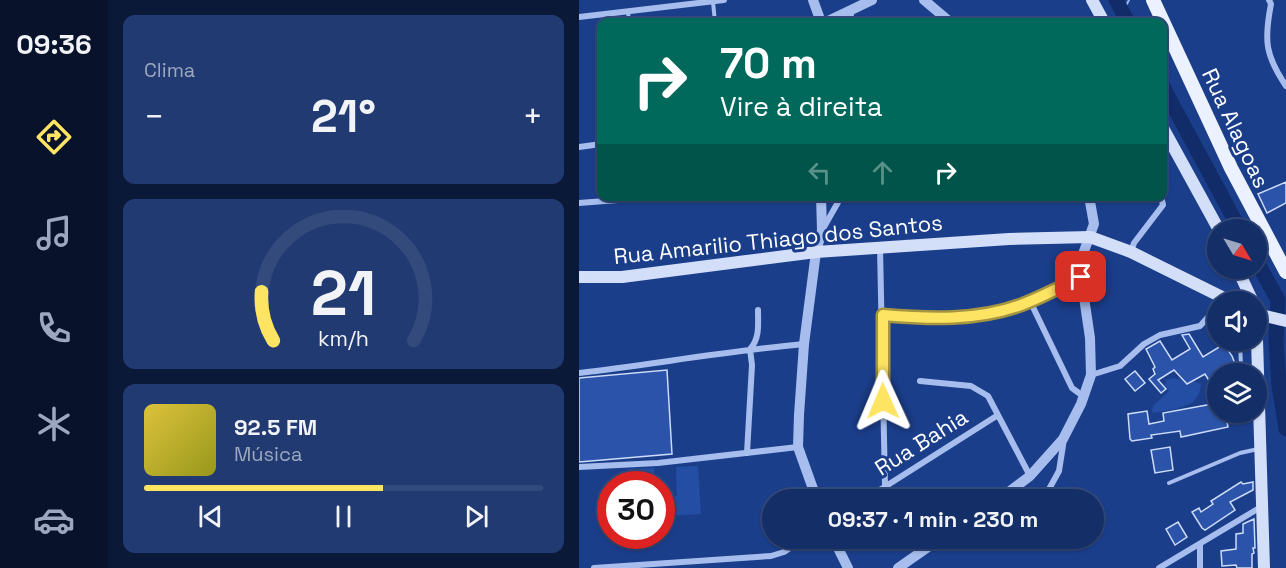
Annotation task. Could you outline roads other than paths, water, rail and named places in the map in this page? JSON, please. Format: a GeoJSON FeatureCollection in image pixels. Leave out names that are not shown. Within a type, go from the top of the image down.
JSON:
{"type":"FeatureCollection","features":[{"type":"Feature","properties":{"kind":"main road"},"geometry":{"type":"LineString","coordinates":[[1092,0],[1102,18]]}},
{"type":"Feature","properties":{"kind":"main road","name":"Rua Alagoas"},"geometry":{"type":"LineString","coordinates":[[1152,0],[1160,18]]}},
{"type":"Feature","properties":{"kind":"main road","name":"Rua Alagoas"},"geometry":{"type":"LineString","coordinates":[[1167,32],[1230,168],[1286,272]]}},
{"type":"Feature","properties":{"kind":"main road"},"geometry":{"type":"LineString","coordinates":[[1167,135],[1213,219]]}},
{"type":"Feature","properties":{"kind":"main road"},"geometry":{"type":"LineString","coordinates":[[1090,237],[1131,252],[1207,293]]}},
{"type":"Feature","properties":{"kind":"main road","name":"Rua Amarilio Thiago dos Santos"},"geometry":{"type":"LineString","coordinates":[[579,277],[622,277],[816,252],[1009,239],[1090,237]]}},
{"type":"Feature","properties":{"kind":"main road"},"geometry":{"type":"LineString","coordinates":[[1267,316],[1286,321]]}},
{"type":"Feature","properties":{"kind":"main road"},"geometry":{"type":"LineString","coordinates":[[1258,423],[1264,568]]}},
{"type":"Feature","properties":{"kind":"street"},"geometry":{"type":"LineString","coordinates":[[579,17],[724,0]]}},
{"type":"Feature","properties":{"kind":"street"},"geometry":{"type":"LineString","coordinates":[[813,0],[820,18]]}},
{"type":"Feature","properties":{"kind":"street"},"geometry":{"type":"LineString","coordinates":[[835,18],[872,0]]}},
{"type":"Feature","properties":{"kind":"street"},"geometry":{"type":"LineString","coordinates":[[924,0],[945,18]]}},
{"type":"Feature","properties":{"kind":"street"},"geometry":{"type":"LineString","coordinates":[[1269,0],[1271,4],[1265,35],[1268,53],[1286,86]]}},
{"type":"Feature","properties":{"kind":"street"},"geometry":{"type":"LineString","coordinates":[[850,11],[851,18]]}},
{"type":"Feature","properties":{"kind":"street"},"geometry":{"type":"LineString","coordinates":[[579,147],[597,145]]}},
{"type":"Feature","properties":{"kind":"street"},"geometry":{"type":"LineString","coordinates":[[579,203],[605,201]]}},
{"type":"Feature","properties":{"kind":"street"},"geometry":{"type":"LineString","coordinates":[[821,201],[822,230]]}},
{"type":"Feature","properties":{"kind":"street"},"geometry":{"type":"LineString","coordinates":[[813,489],[798,447],[804,344],[816,252],[822,230],[835,201]]}},
{"type":"Feature","properties":{"kind":"street"},"geometry":{"type":"LineString","coordinates":[[1012,489],[1029,476],[1064,436],[1091,375],[1090,338],[1081,277],[1083,254],[1094,224],[1091,201]]}},
{"type":"Feature","properties":{"kind":"street"},"geometry":{"type":"LineString","coordinates":[[1131,252],[1134,243],[1163,205],[1162,201]]}},
{"type":"Feature","properties":{"kind":"street"},"geometry":{"type":"LineString","coordinates":[[881,248],[885,485]]}},
{"type":"Feature","properties":{"kind":"street"},"geometry":{"type":"LineString","coordinates":[[883,315],[928,319],[988,313],[1030,301],[1081,277]]}},
{"type":"Feature","properties":{"kind":"street"},"geometry":{"type":"LineString","coordinates":[[1030,301],[1072,388],[1083,396]]}},
{"type":"Feature","properties":{"kind":"street"},"geometry":{"type":"LineString","coordinates":[[750,349],[755,344],[757,336],[758,310]]}},
{"type":"Feature","properties":{"kind":"street"},"geometry":{"type":"LineString","coordinates":[[1091,375],[1120,366],[1144,344],[1160,335],[1200,327],[1207,320]]}},
{"type":"Feature","properties":{"kind":"street"},"geometry":{"type":"LineString","coordinates":[[579,372],[804,344]]}},
{"type":"Feature","properties":{"kind":"street"},"geometry":{"type":"LineString","coordinates":[[747,453],[752,365],[750,349]]}},
{"type":"Feature","properties":{"kind":"street"},"geometry":{"type":"LineString","coordinates":[[920,381],[971,386],[988,396],[1029,476]]}},
{"type":"Feature","properties":{"kind":"street","name":"Rua Bahia"},"geometry":{"type":"LineString","coordinates":[[879,489],[998,415]]}},
{"type":"Feature","properties":{"kind":"street"},"geometry":{"type":"LineString","coordinates":[[1050,489],[1059,471],[1064,436]]}},
{"type":"Feature","properties":{"kind":"street"},"geometry":{"type":"LineString","coordinates":[[579,467],[658,463],[798,447]]}},
{"type":"Feature","properties":{"kind":"street"},"geometry":{"type":"LineString","coordinates":[[1159,568],[1261,507]]}},
{"type":"Feature","properties":{"kind":"street"},"geometry":{"type":"LineString","coordinates":[[1200,545],[1200,568]]}},
{"type":"Feature","properties":{"kind":"street"},"geometry":{"type":"LineString","coordinates":[[594,568],[771,556],[788,549]]}},
{"type":"Feature","properties":{"kind":"street"},"geometry":{"type":"LineString","coordinates":[[838,549],[848,568]]}},
{"type":"Feature","properties":{"kind":"street"},"geometry":{"type":"LineString","coordinates":[[898,568],[925,549]]}},
{"type":"Feature","properties":{"kind":"lane"},"geometry":{"type":"LineString","coordinates":[[713,2],[715,18]]}},
{"type":"Feature","properties":{"kind":"lane"},"geometry":{"type":"LineString","coordinates":[[628,11],[629,18]]}},
{"type":"Feature","properties":{"kind":"lane"},"geometry":{"type":"LineString","coordinates":[[1169,483],[1240,453],[1259,449]]}},
{"type":"Feature","properties":{"kind":"waterway"},"geometry":{"type":"LineString","coordinates":[[1116,0],[1126,18]]}},
{"type":"Feature","properties":{"kind":"waterway"},"geometry":{"type":"LineString","coordinates":[[1122,13],[1129,0]]}},
{"type":"Feature","properties":{"kind":"waterway"},"geometry":{"type":"LineString","coordinates":[[1167,94],[1234,219]]}},
{"type":"Feature","properties":{"kind":"waterway"},"geometry":{"type":"LineString","coordinates":[[1266,279],[1278,300],[1276,342],[1279,385],[1286,429]]}}]}
